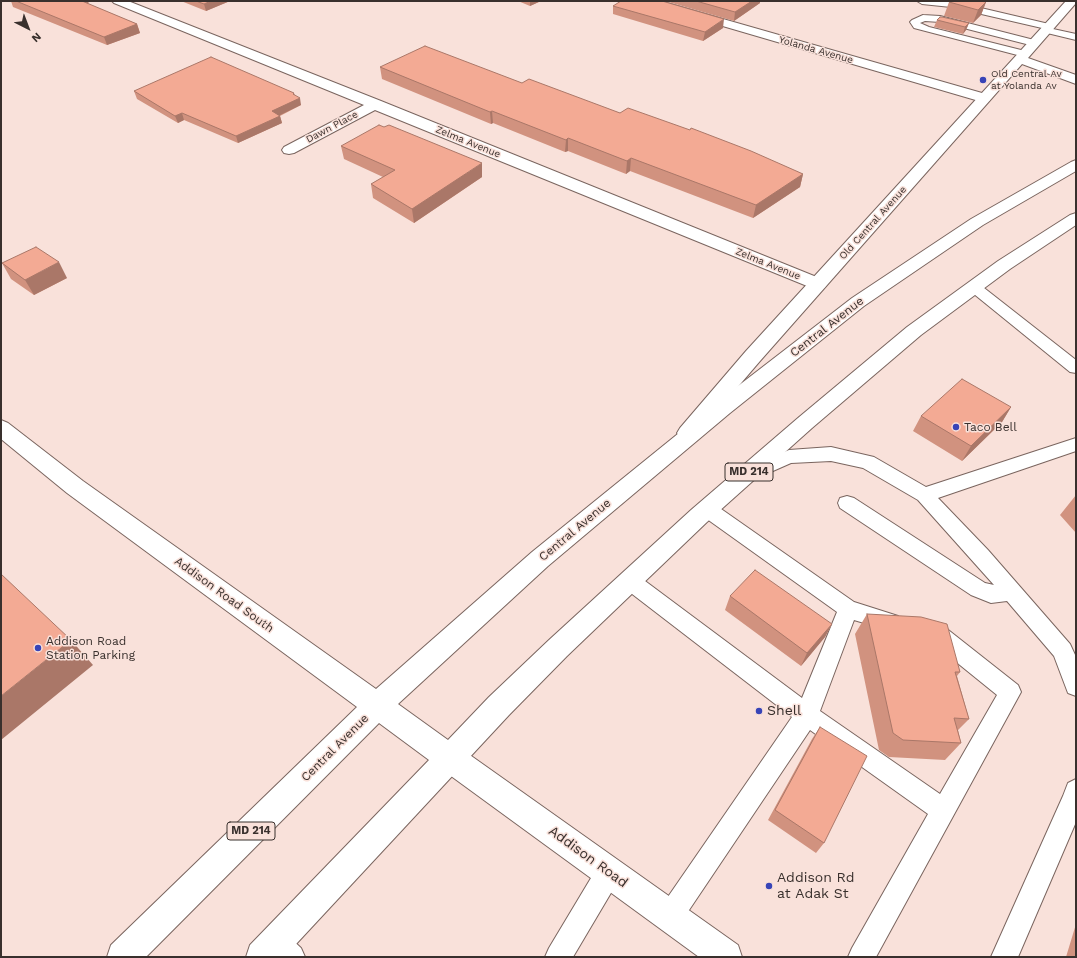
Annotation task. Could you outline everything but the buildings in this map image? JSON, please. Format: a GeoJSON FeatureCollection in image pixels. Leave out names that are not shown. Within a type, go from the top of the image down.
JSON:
{"type":"FeatureCollection","features":[{"type":"Feature","properties":{"kind":"main road","name":"Zelma Avenue"},"geometry":{"type":"LineString","coordinates":[[118,1],[376,104],[818,284]]}},
{"type":"Feature","properties":{"kind":"main road","name":"Yolanda Avenue"},"geometry":{"type":"LineString","coordinates":[[648,1],[984,98]]}},
{"type":"Feature","properties":{"kind":"main road","name":"Old Central Avenue"},"geometry":{"type":"LineString","coordinates":[[676,447],[753,356],[1072,1]]}},
{"type":"Feature","properties":{"kind":"main road"},"geometry":{"type":"LineString","coordinates":[[1022,56],[1076,80]]}},
{"type":"Feature","properties":{"kind":"main road","name":"Dawn Place"},"geometry":{"type":"LineString","coordinates":[[289,150],[376,104]]}},
{"type":"Feature","properties":{"kind":"main road","name":"Central Avenue"},"geometry":{"type":"LineString","coordinates":[[123,957],[378,705],[540,559],[676,447],[858,302],[977,222],[1076,165]]}},
{"type":"Feature","properties":{"kind":"main road","name":"MD 214"},"geometry":{"type":"LineString","coordinates":[[276,952],[450,758],[537,668],[707,509],[914,331],[1004,265],[1076,218]]}},
{"type":"Feature","properties":{"kind":"main road","name":"Addison Road South"},"geometry":{"type":"LineString","coordinates":[[1,428],[75,487],[450,758]]}},
{"type":"Feature","properties":{"kind":"main road","name":"Addison Road"},"geometry":{"type":"LineString","coordinates":[[450,758],[726,957]]}},
{"type":"Feature","properties":{"kind":"lane"},"geometry":{"type":"LineString","coordinates":[[922,1],[951,4],[1076,37]]}},
{"type":"Feature","properties":{"kind":"lane"},"geometry":{"type":"LineString","coordinates":[[1022,56],[984,43],[926,29],[917,26],[915,22],[923,18],[934,18],[1034,43]]}},
{"type":"Feature","properties":{"kind":"lane"},"geometry":{"type":"LineString","coordinates":[[984,43],[994,32]]}},
{"type":"Feature","properties":{"kind":"lane"},"geometry":{"type":"LineString","coordinates":[[974,287],[1076,368]]}},
{"type":"Feature","properties":{"kind":"lane"},"geometry":{"type":"LineString","coordinates":[[924,495],[1076,444]]}},
{"type":"Feature","properties":{"kind":"lane"},"geometry":{"type":"LineString","coordinates":[[742,478],[790,457],[832,454],[868,462],[924,495],[981,556],[1063,651],[1076,686]]}},
{"type":"Feature","properties":{"kind":"lane"},"geometry":{"type":"LineString","coordinates":[[847,503],[978,588],[992,594],[1012,592]]}},
{"type":"Feature","properties":{"kind":"lane"},"geometry":{"type":"LineString","coordinates":[[707,509],[848,609],[940,636],[1010,692],[861,957]]}},
{"type":"Feature","properties":{"kind":"lane"},"geometry":{"type":"LineString","coordinates":[[630,581],[808,715],[943,810]]}},
{"type":"Feature","properties":{"kind":"lane"},"geometry":{"type":"LineString","coordinates":[[670,916],[808,715],[848,609]]}},
{"type":"Feature","properties":{"kind":"lane"},"geometry":{"type":"LineString","coordinates":[[1004,957],[1076,794]]}},
{"type":"Feature","properties":{"kind":"lane"},"geometry":{"type":"LineString","coordinates":[[558,957],[609,872]]}},
{"type":"Feature","properties":{"kind":"place","name":"Old Central Av at Yolanda Av"},"geometry":{"type":"Point","coordinates":[983,80]}},
{"type":"Feature","properties":{"kind":"place","name":"Taco Bell"},"geometry":{"type":"Point","coordinates":[956,427]}},
{"type":"Feature","properties":{"kind":"place","name":"Addison Road Station Parking"},"geometry":{"type":"Point","coordinates":[38,648]}},
{"type":"Feature","properties":{"kind":"place","name":"Shell"},"geometry":{"type":"Point","coordinates":[759,711]}},
{"type":"Feature","properties":{"kind":"place","name":"Addison Rd at Adak St"},"geometry":{"type":"Point","coordinates":[769,886]}}]}
